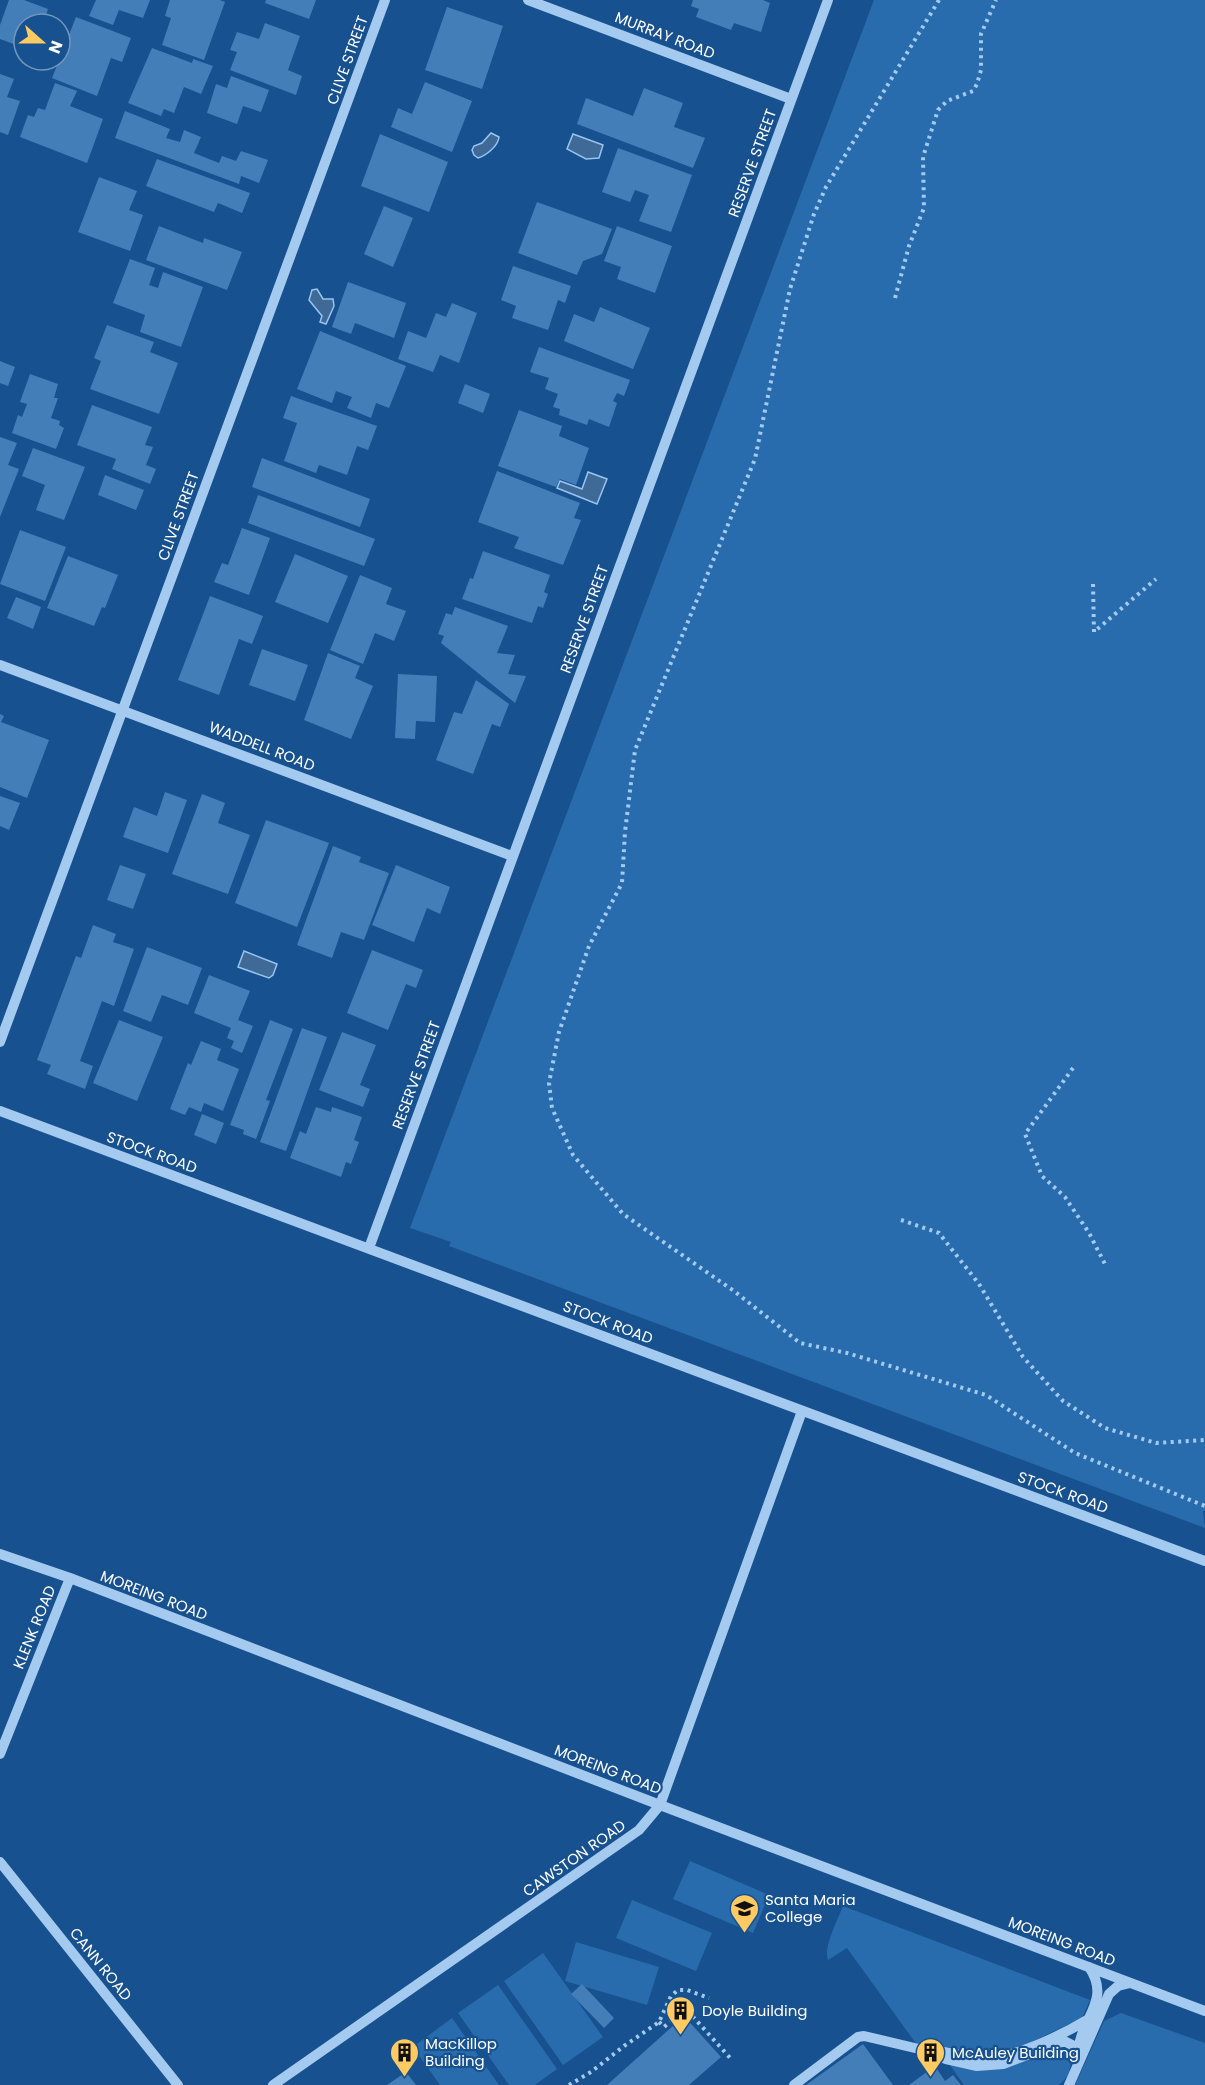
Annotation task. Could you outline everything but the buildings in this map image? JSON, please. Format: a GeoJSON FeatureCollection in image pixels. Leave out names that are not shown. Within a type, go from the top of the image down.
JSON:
{"type":"FeatureCollection","features":[{"type":"Feature","properties":{"kind":"street","name":"CLIVE STREET"},"geometry":{"type":"LineString","coordinates":[[0,1042],[385,0]]}},
{"type":"Feature","properties":{"kind":"street","name":"MURRAY ROAD"},"geometry":{"type":"LineString","coordinates":[[528,0],[791,99]]}},
{"type":"Feature","properties":{"kind":"street","name":"RESERVE STREET"},"geometry":{"type":"LineString","coordinates":[[369,1248],[828,0]]}},
{"type":"Feature","properties":{"kind":"street","name":"WADDELL ROAD"},"geometry":{"type":"LineString","coordinates":[[0,665],[513,856]]}},
{"type":"Feature","properties":{"kind":"street","name":"STOCK ROAD"},"geometry":{"type":"LineString","coordinates":[[0,1111],[1205,1561]]}},
{"type":"Feature","properties":{"kind":"street","name":"CAWSTON ROAD"},"geometry":{"type":"LineString","coordinates":[[273,2085],[639,1830],[660,1805],[802,1411]]}},
{"type":"Feature","properties":{"kind":"street","name":"MOREING ROAD"},"geometry":{"type":"LineString","coordinates":[[0,1554],[69,1578],[1205,2011]]}},
{"type":"Feature","properties":{"kind":"street","name":"KLENK ROAD"},"geometry":{"type":"LineString","coordinates":[[0,1754],[69,1578]]}},
{"type":"Feature","properties":{"kind":"street","name":"CANN ROAD"},"geometry":{"type":"LineString","coordinates":[[0,1862],[178,2085]]}},
{"type":"Feature","properties":{"kind":"street"},"geometry":{"type":"LineString","coordinates":[[1077,2071],[1080,2037],[1096,2003],[1098,1989],[1089,1967]]}},
{"type":"Feature","properties":{"kind":"street"},"geometry":{"type":"LineString","coordinates":[[1069,2085],[1109,1994],[1118,1986],[1130,1983]]}},
{"type":"Feature","properties":{"kind":"street"},"geometry":{"type":"LineString","coordinates":[[919,2049],[983,2058],[1003,2056],[1072,2029],[1088,2020]]}},
{"type":"Feature","properties":{"kind":"street"},"geometry":{"type":"LineString","coordinates":[[794,2085],[858,2037],[864,2036],[977,2066],[990,2066],[1016,2060],[1064,2041],[1072,2045],[1078,2058]]}},
{"type":"Feature","properties":{"kind":"path"},"geometry":{"type":"LineString","coordinates":[[939,0],[826,187],[814,214],[790,289],[755,459],[635,750],[625,832],[622,883],[589,946],[560,1032],[549,1083],[552,1108],[573,1155],[623,1214],[734,1291],[800,1343],[847,1353],[986,1395],[1075,1453],[1205,1506]]}},
{"type":"Feature","properties":{"kind":"path"},"geometry":{"type":"LineString","coordinates":[[895,298],[909,246],[924,208],[923,157],[938,110],[947,101],[973,91],[977,84],[981,70],[981,34],[996,0]]}},
{"type":"Feature","properties":{"kind":"path"},"geometry":{"type":"LineString","coordinates":[[1093,584],[1094,632],[1156,579]]}},
{"type":"Feature","properties":{"kind":"path"},"geometry":{"type":"LineString","coordinates":[[1074,1068],[1025,1134],[1042,1176],[1065,1197],[1089,1233],[1106,1266]]}},
{"type":"Feature","properties":{"kind":"path"},"geometry":{"type":"LineString","coordinates":[[901,1220],[939,1233],[979,1284],[1023,1357],[1063,1401],[1106,1428],[1156,1443],[1205,1440]]}},
{"type":"Feature","properties":{"kind":"path"},"geometry":{"type":"LineString","coordinates":[[569,2085],[591,2072],[659,2022],[671,1996],[678,1990],[687,1990],[709,1998]]}},
{"type":"Feature","properties":{"kind":"path"},"geometry":{"type":"LineString","coordinates":[[659,2022],[664,2027],[683,2010],[687,2010],[732,2060]]}},
{"type":"Feature","properties":{"kind":"shaded area"},"geometry":{"type":"Polygon","coordinates":[[[874,0],[1205,0],[1205,1511],[1203,1511],[1205,1528],[449,1246],[451,1242],[410,1228],[874,0]]]}},
{"type":"Feature","properties":{"kind":"shaded area"},"geometry":{"type":"Polygon","coordinates":[[[491,133],[499,137],[497,144],[478,158],[472,150],[474,146],[482,143],[491,133]]]}},
{"type":"Feature","properties":{"kind":"shaded area"},"geometry":{"type":"Polygon","coordinates":[[[573,134],[603,145],[599,158],[586,159],[567,149],[573,134]]]}},
{"type":"Feature","properties":{"kind":"shaded area"},"geometry":{"type":"Polygon","coordinates":[[[317,289],[323,299],[333,299],[334,306],[326,324],[320,322],[322,316],[309,300],[312,290],[317,289]]]}},
{"type":"Feature","properties":{"kind":"shaded area"},"geometry":{"type":"Polygon","coordinates":[[[588,472],[607,479],[597,504],[557,488],[560,481],[582,489],[588,472]]]}},
{"type":"Feature","properties":{"kind":"shaded area"},"geometry":{"type":"Polygon","coordinates":[[[244,951],[277,964],[273,975],[269,978],[238,967],[244,951]]]}},
{"type":"Feature","properties":{"kind":"shaded area"},"geometry":{"type":"Polygon","coordinates":[[[690,1861],[769,1895],[753,1933],[673,1899],[690,1861]]]}},
{"type":"Feature","properties":{"kind":"shaded area"},"geometry":{"type":"Polygon","coordinates":[[[632,1900],[712,1933],[696,1971],[616,1938],[632,1900]]]}},
{"type":"Feature","properties":{"kind":"shaded area"},"geometry":{"type":"Polygon","coordinates":[[[843,1906],[1090,2000],[1082,2018],[1025,2045],[989,2055],[917,2045],[847,1948],[828,1960],[829,1941],[843,1906]]]}},
{"type":"Feature","properties":{"kind":"shaded area"},"geometry":{"type":"Polygon","coordinates":[[[576,1942],[659,1967],[647,2005],[565,1981],[576,1942]]]}},
{"type":"Feature","properties":{"kind":"shaded area"},"geometry":{"type":"Polygon","coordinates":[[[543,1953],[603,2037],[563,2065],[504,1981],[543,1953]]]}},
{"type":"Feature","properties":{"kind":"shaded area"},"geometry":{"type":"Polygon","coordinates":[[[498,1985],[557,2069],[535,2085],[509,2085],[458,2013],[498,1985]]]}},
{"type":"Feature","properties":{"kind":"shaded area"},"geometry":{"type":"Polygon","coordinates":[[[1121,2013],[1205,2043],[1205,2085],[1075,2085],[1104,2021],[1121,2013]]]}},
{"type":"Feature","properties":{"kind":"shaded area"},"geometry":{"type":"Polygon","coordinates":[[[452,2018],[499,2085],[440,2085],[413,2047],[452,2018]]]}},
{"type":"Feature","properties":{"kind":"shaded area"},"geometry":{"type":"Polygon","coordinates":[[[1059,2047],[1069,2054],[1071,2063],[1067,2075],[1058,2085],[964,2085],[950,2065],[1001,2068],[1037,2058],[1059,2047]]]}},
{"type":"Feature","properties":{"kind":"place","name":"Santa Maria College"},"geometry":{"type":"Point","coordinates":[744,1934]}},
{"type":"Feature","properties":{"kind":"place","name":"Doyle Building"},"geometry":{"type":"Point","coordinates":[681,2036]}},
{"type":"Feature","properties":{"kind":"place","name":"MacKillop Building"},"geometry":{"type":"Point","coordinates":[404,2078]}},
{"type":"Feature","properties":{"kind":"place","name":"McAuley Building"},"geometry":{"type":"Point","coordinates":[931,2078]}}]}
